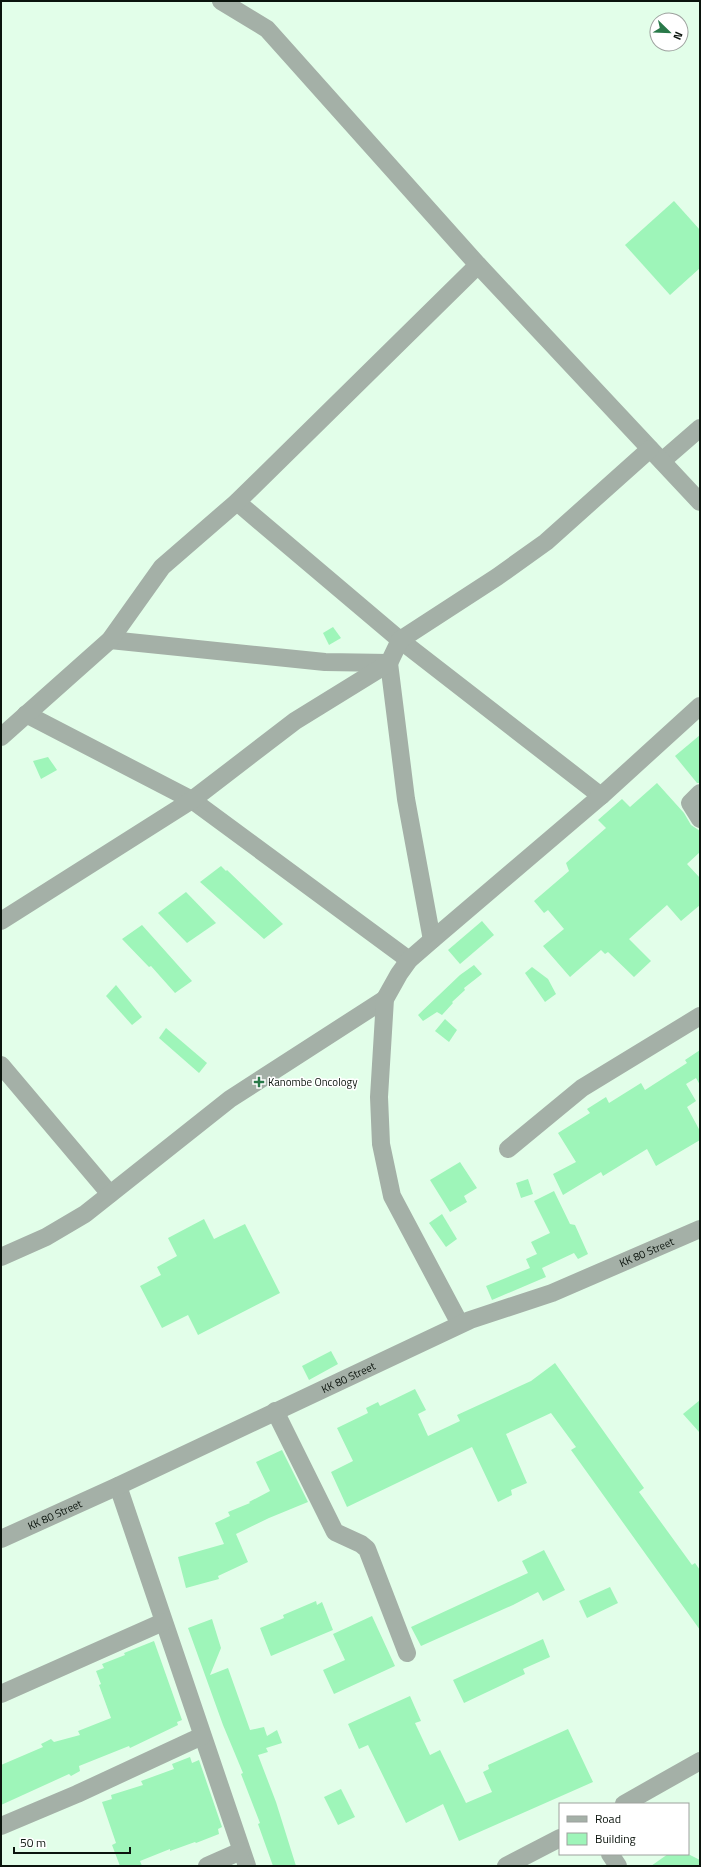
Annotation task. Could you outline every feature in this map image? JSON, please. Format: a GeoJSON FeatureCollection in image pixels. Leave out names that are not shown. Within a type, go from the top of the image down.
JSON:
{"type":"FeatureCollection","features":[{"type":"Feature","properties":{"kind":"street"},"geometry":{"type":"LineString","coordinates":[[221,1],[267,28],[478,265],[700,502]]}},
{"type":"Feature","properties":{"kind":"street"},"geometry":{"type":"LineString","coordinates":[[1,737],[110,640],[162,567],[237,502],[478,265]]}},
{"type":"Feature","properties":{"kind":"street"},"geometry":{"type":"LineString","coordinates":[[432,940],[406,798],[389,663],[400,640],[497,577],[546,542],[656,455],[700,428]]}},
{"type":"Feature","properties":{"kind":"street"},"geometry":{"type":"LineString","coordinates":[[237,502],[400,640],[601,796]]}},
{"type":"Feature","properties":{"kind":"street"},"geometry":{"type":"LineString","coordinates":[[110,640],[325,662],[389,663]]}},
{"type":"Feature","properties":{"kind":"street"},"geometry":{"type":"LineString","coordinates":[[1,921],[192,800],[295,721],[389,663]]}},
{"type":"Feature","properties":{"kind":"street"},"geometry":{"type":"LineString","coordinates":[[460,1324],[392,1196],[381,1144],[379,1097],[385,999],[409,960],[601,796],[700,706]]}},
{"type":"Feature","properties":{"kind":"street"},"geometry":{"type":"LineString","coordinates":[[26,714],[192,800],[409,960]]}},
{"type":"Feature","properties":{"kind":"street"},"geometry":{"type":"LineString","coordinates":[[700,793],[690,803],[700,819]]}},
{"type":"Feature","properties":{"kind":"street"},"geometry":{"type":"LineString","coordinates":[[1,1257],[46,1237],[85,1214],[230,1099],[385,999]]}},
{"type":"Feature","properties":{"kind":"street"},"geometry":{"type":"LineString","coordinates":[[508,1149],[582,1088],[700,1016]]}},
{"type":"Feature","properties":{"kind":"street"},"geometry":{"type":"LineString","coordinates":[[1,1065],[110,1194]]}},
{"type":"Feature","properties":{"kind":"street","name":"KK 80 Street"},"geometry":{"type":"LineString","coordinates":[[1,1539],[118,1486],[460,1324],[552,1293],[700,1229]]}},
{"type":"Feature","properties":{"kind":"street"},"geometry":{"type":"LineString","coordinates":[[276,1411],[336,1532],[367,1549],[407,1653]]}},
{"type":"Feature","properties":{"kind":"street"},"geometry":{"type":"LineString","coordinates":[[118,1486],[244,1858],[208,1866]]}},
{"type":"Feature","properties":{"kind":"street"},"geometry":{"type":"LineString","coordinates":[[1,1694],[163,1622]]}},
{"type":"Feature","properties":{"kind":"street"},"geometry":{"type":"LineString","coordinates":[[1,1826],[77,1794],[202,1736]]}},
{"type":"Feature","properties":{"kind":"street"},"geometry":{"type":"LineString","coordinates":[[626,1803],[700,1761]]}},
{"type":"Feature","properties":{"kind":"street"},"geometry":{"type":"LineString","coordinates":[[506,1866],[559,1839]]}},
{"type":"Feature","properties":{"kind":"street"},"geometry":{"type":"LineString","coordinates":[[611,1855],[618,1866]]}},
{"type":"Feature","properties":{"kind":"building"},"geometry":{"type":"Polygon","coordinates":[[[674,201],[700,230],[700,268],[670,295],[625,245],[674,201]]]}},
{"type":"Feature","properties":{"kind":"building"},"geometry":{"type":"Polygon","coordinates":[[[333,627],[341,638],[329,645],[323,633],[333,627]]]}},
{"type":"Feature","properties":{"kind":"building"},"geometry":{"type":"Polygon","coordinates":[[[700,735],[700,783],[697,783],[675,756],[700,735]]]}},
{"type":"Feature","properties":{"kind":"building"},"geometry":{"type":"Polygon","coordinates":[[[48,757],[57,770],[41,779],[33,761],[48,757]]]}},
{"type":"Feature","properties":{"kind":"building"},"geometry":{"type":"Polygon","coordinates":[[[657,783],[684,813],[691,825],[700,831],[700,852],[687,864],[700,878],[700,905],[681,921],[667,905],[629,939],[651,961],[634,977],[608,952],[605,954],[601,950],[570,977],[543,946],[564,929],[548,910],[544,913],[534,901],[569,871],[566,863],[606,828],[598,820],[622,799],[630,807],[657,783]]]}},
{"type":"Feature","properties":{"kind":"building"},"geometry":{"type":"Polygon","coordinates":[[[221,866],[283,924],[264,939],[200,882],[221,866]]]}},
{"type":"Feature","properties":{"kind":"building"},"geometry":{"type":"Polygon","coordinates":[[[186,892],[216,923],[187,943],[158,913],[186,892]]]}},
{"type":"Feature","properties":{"kind":"building"},"geometry":{"type":"Polygon","coordinates":[[[482,921],[494,935],[460,964],[448,950],[482,921]]]}},
{"type":"Feature","properties":{"kind":"building"},"geometry":{"type":"Polygon","coordinates":[[[142,925],[192,981],[175,993],[151,966],[149,967],[122,939],[142,925]]]}},
{"type":"Feature","properties":{"kind":"building"},"geometry":{"type":"Polygon","coordinates":[[[474,965],[482,974],[464,988],[465,990],[452,1002],[453,1003],[442,1015],[437,1012],[423,1021],[418,1015],[460,975],[474,965]]]}},
{"type":"Feature","properties":{"kind":"building"},"geometry":{"type":"Polygon","coordinates":[[[532,967],[548,979],[556,994],[545,1002],[525,973],[532,967]]]}},
{"type":"Feature","properties":{"kind":"building"},"geometry":{"type":"Polygon","coordinates":[[[116,985],[142,1017],[132,1025],[106,996],[116,985]]]}},
{"type":"Feature","properties":{"kind":"building"},"geometry":{"type":"Polygon","coordinates":[[[445,1019],[457,1030],[449,1042],[435,1031],[445,1019]]]}},
{"type":"Feature","properties":{"kind":"building"},"geometry":{"type":"Polygon","coordinates":[[[166,1028],[207,1063],[199,1073],[159,1038],[166,1028]]]}},
{"type":"Feature","properties":{"kind":"building"},"geometry":{"type":"Polygon","coordinates":[[[700,1050],[700,1085],[696,1078],[686,1084],[696,1101],[687,1107],[700,1131],[700,1140],[656,1166],[647,1149],[603,1176],[601,1172],[563,1195],[553,1174],[576,1162],[558,1133],[590,1113],[587,1109],[606,1097],[609,1103],[641,1083],[645,1090],[687,1063],[685,1060],[700,1050]]]}},
{"type":"Feature","properties":{"kind":"building"},"geometry":{"type":"Polygon","coordinates":[[[460,1162],[477,1188],[464,1196],[467,1202],[450,1212],[430,1180],[460,1162]]]}},
{"type":"Feature","properties":{"kind":"building"},"geometry":{"type":"Polygon","coordinates":[[[528,1179],[533,1194],[521,1198],[516,1183],[528,1179]]]}},
{"type":"Feature","properties":{"kind":"building"},"geometry":{"type":"Polygon","coordinates":[[[554,1191],[570,1224],[575,1225],[588,1254],[578,1259],[574,1253],[542,1268],[546,1277],[492,1300],[486,1286],[530,1268],[526,1259],[537,1254],[531,1242],[550,1233],[534,1201],[554,1191]]]}},
{"type":"Feature","properties":{"kind":"building"},"geometry":{"type":"Polygon","coordinates":[[[442,1214],[457,1239],[446,1247],[429,1223],[442,1214]]]}},
{"type":"Feature","properties":{"kind":"building"},"geometry":{"type":"Polygon","coordinates":[[[204,1219],[214,1239],[245,1224],[280,1293],[198,1335],[188,1315],[162,1328],[140,1286],[161,1275],[157,1267],[177,1256],[168,1238],[204,1219]]]}},
{"type":"Feature","properties":{"kind":"building"},"geometry":{"type":"Polygon","coordinates":[[[331,1351],[338,1364],[309,1380],[302,1366],[331,1351]]]}},
{"type":"Feature","properties":{"kind":"building"},"geometry":{"type":"Polygon","coordinates":[[[555,1363],[644,1488],[639,1492],[692,1565],[695,1563],[700,1570],[700,1630],[571,1450],[576,1447],[551,1413],[506,1434],[527,1483],[511,1490],[512,1495],[498,1502],[472,1447],[347,1507],[331,1472],[353,1461],[337,1428],[368,1413],[366,1408],[378,1402],[380,1406],[415,1389],[426,1410],[418,1414],[428,1436],[460,1421],[457,1415],[531,1381],[555,1363]]]}},
{"type":"Feature","properties":{"kind":"building"},"geometry":{"type":"Polygon","coordinates":[[[700,1400],[700,1433],[683,1414],[700,1400]]]}},
{"type":"Feature","properties":{"kind":"building"},"geometry":{"type":"Polygon","coordinates":[[[282,1450],[308,1502],[269,1518],[236,1534],[248,1562],[218,1576],[219,1579],[186,1588],[178,1557],[224,1544],[215,1523],[230,1516],[228,1512],[250,1503],[249,1502],[270,1491],[256,1462],[282,1450]]]}},
{"type":"Feature","properties":{"kind":"building"},"geometry":{"type":"Polygon","coordinates":[[[544,1550],[565,1590],[543,1601],[538,1592],[513,1605],[421,1646],[411,1627],[528,1573],[522,1561],[544,1550]]]}},
{"type":"Feature","properties":{"kind":"building"},"geometry":{"type":"Polygon","coordinates":[[[610,1587],[618,1603],[587,1618],[579,1601],[610,1587]]]}},
{"type":"Feature","properties":{"kind":"building"},"geometry":{"type":"Polygon","coordinates":[[[316,1601],[317,1605],[322,1602],[333,1630],[271,1656],[260,1628],[284,1618],[283,1615],[316,1601]]]}},
{"type":"Feature","properties":{"kind":"building"},"geometry":{"type":"Polygon","coordinates":[[[372,1616],[395,1666],[334,1694],[323,1670],[345,1660],[333,1634],[372,1616]]]}},
{"type":"Feature","properties":{"kind":"building"},"geometry":{"type":"Polygon","coordinates":[[[212,1619],[221,1648],[210,1675],[228,1668],[250,1730],[264,1727],[267,1736],[277,1730],[282,1743],[266,1748],[268,1752],[258,1755],[276,1802],[296,1866],[273,1866],[258,1824],[260,1823],[241,1774],[243,1773],[223,1725],[188,1628],[212,1619]]]}},
{"type":"Feature","properties":{"kind":"building"},"geometry":{"type":"Polygon","coordinates":[[[543,1639],[550,1657],[523,1669],[525,1674],[464,1703],[453,1680],[543,1639]]]}},
{"type":"Feature","properties":{"kind":"building"},"geometry":{"type":"Polygon","coordinates":[[[154,1641],[182,1720],[177,1722],[178,1725],[130,1748],[129,1746],[79,1766],[80,1771],[71,1776],[69,1774],[1,1805],[1,1765],[43,1747],[41,1744],[51,1739],[54,1742],[80,1735],[78,1731],[111,1718],[99,1685],[101,1684],[96,1671],[104,1668],[102,1664],[154,1641]]]}},
{"type":"Feature","properties":{"kind":"building"},"geometry":{"type":"Polygon","coordinates":[[[410,1696],[421,1721],[415,1723],[430,1755],[440,1750],[466,1803],[492,1792],[483,1772],[489,1769],[488,1765],[568,1729],[593,1782],[459,1841],[443,1804],[406,1823],[368,1745],[359,1749],[348,1724],[410,1696]]]}},
{"type":"Feature","properties":{"kind":"building"},"geometry":{"type":"Polygon","coordinates":[[[190,1757],[192,1763],[199,1760],[222,1827],[218,1829],[219,1834],[170,1851],[170,1849],[140,1861],[142,1866],[120,1866],[112,1845],[116,1843],[102,1802],[112,1799],[111,1795],[143,1785],[141,1781],[174,1769],[172,1764],[190,1757]]]}},
{"type":"Feature","properties":{"kind":"building"},"geometry":{"type":"Polygon","coordinates":[[[341,1789],[355,1817],[338,1825],[324,1797],[341,1789]]]}},
{"type":"Feature","properties":{"kind":"building"},"geometry":{"type":"Polygon","coordinates":[[[689,1854],[700,1860],[700,1866],[651,1866],[667,1855],[689,1854]]]}},
{"type":"Feature","properties":{"kind":"place","name":"Kanombe Oncology"},"geometry":{"type":"Point","coordinates":[259,1082]}}]}
